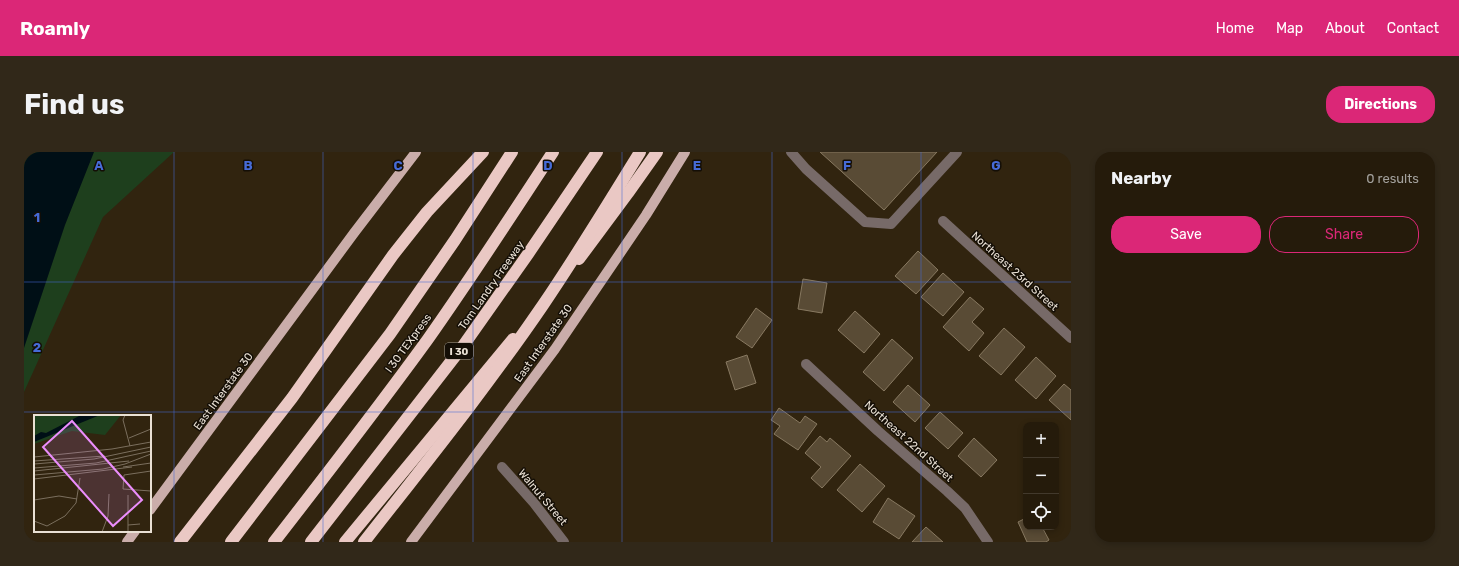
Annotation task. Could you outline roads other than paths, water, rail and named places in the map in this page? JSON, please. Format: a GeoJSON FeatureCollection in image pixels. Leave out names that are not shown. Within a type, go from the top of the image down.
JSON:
{"type":"FeatureCollection","features":[{"type":"Feature","properties":{"kind":"highway"},"geometry":{"type":"LineString","coordinates":[[180,542],[292,398],[393,254],[427,212],[483,152]]}},
{"type":"Feature","properties":{"kind":"highway"},"geometry":{"type":"LineString","coordinates":[[231,542],[390,334],[455,240],[512,152]]}},
{"type":"Feature","properties":{"kind":"highway","name":"I 30 TEXpress"},"geometry":{"type":"LineString","coordinates":[[274,542],[362,429],[428,338],[492,246],[553,152]]}},
{"type":"Feature","properties":{"kind":"highway","name":"Tom Landry Freeway"},"geometry":{"type":"LineString","coordinates":[[311,542],[463,346],[597,152]]}},
{"type":"Feature","properties":{"kind":"highway"},"geometry":{"type":"LineString","coordinates":[[364,542],[491,378],[586,240],[640,152]]}},
{"type":"Feature","properties":{"kind":"highway"},"geometry":{"type":"LineString","coordinates":[[345,542],[450,417],[592,242],[657,152]]}},
{"type":"Feature","properties":{"kind":"main road","name":"East Interstate 30"},"geometry":{"type":"LineString","coordinates":[[151,509],[354,233],[416,152]]}},
{"type":"Feature","properties":{"kind":"main road","name":"East Interstate 30"},"geometry":{"type":"LineString","coordinates":[[411,542],[555,349],[646,215],[686,152]]}},
{"type":"Feature","properties":{"kind":"main road"},"geometry":{"type":"LineString","coordinates":[[127,542],[134,532]]}},
{"type":"Feature","properties":{"kind":"street"},"geometry":{"type":"LineString","coordinates":[[791,152],[806,169],[865,222],[891,224],[957,152]]}},
{"type":"Feature","properties":{"kind":"street","name":"Northeast 23rd Street"},"geometry":{"type":"LineString","coordinates":[[943,221],[1071,338]]}},
{"type":"Feature","properties":{"kind":"street","name":"Northeast 22nd Street"},"geometry":{"type":"LineString","coordinates":[[806,364],[878,431],[965,508],[988,542]]}},
{"type":"Feature","properties":{"kind":"street","name":"Walnut Street"},"geometry":{"type":"LineString","coordinates":[[502,467],[534,503],[564,542]]}}]}
